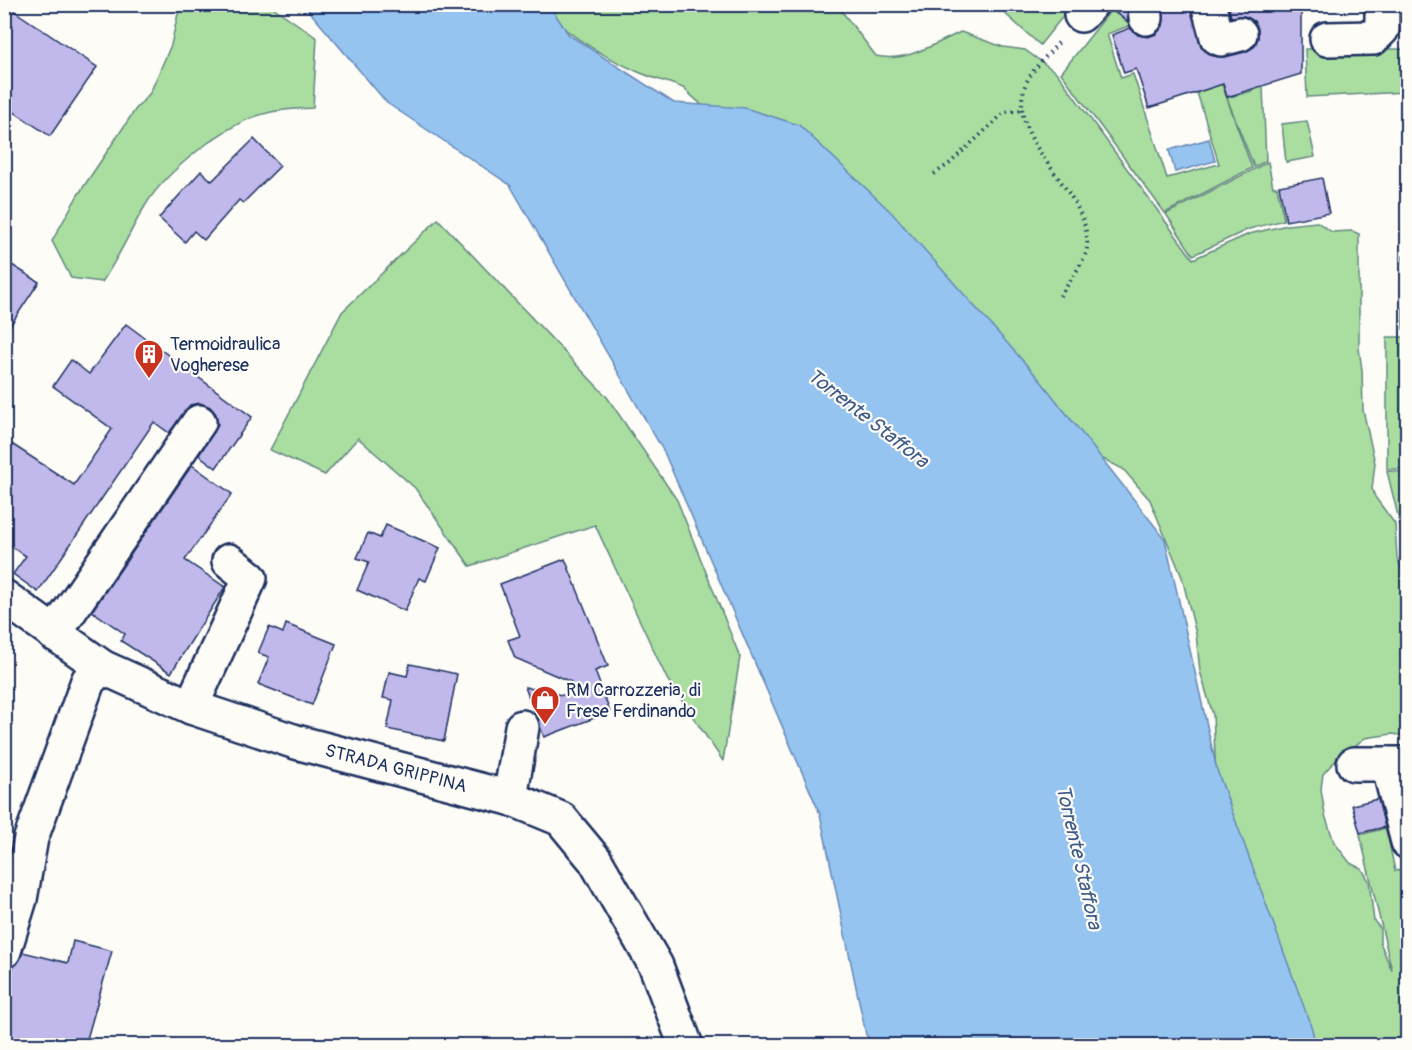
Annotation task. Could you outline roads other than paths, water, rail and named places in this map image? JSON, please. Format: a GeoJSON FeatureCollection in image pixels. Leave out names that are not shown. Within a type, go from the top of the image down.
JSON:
{"type":"FeatureCollection","features":[{"type":"Feature","properties":{"kind":"street"},"geometry":{"type":"LineString","coordinates":[[1208,4],[1217,37],[1221,39],[1240,34]]}},
{"type":"Feature","properties":{"kind":"street"},"geometry":{"type":"LineString","coordinates":[[1327,39],[1373,38],[1382,29],[1382,4]]}},
{"type":"Feature","properties":{"kind":"street"},"geometry":{"type":"LineString","coordinates":[[54,634],[199,422]]}},
{"type":"Feature","properties":{"kind":"street"},"geometry":{"type":"LineString","coordinates":[[191,707],[250,578],[229,561]]}},
{"type":"Feature","properties":{"kind":"street","name":"STRADA GRIPPINA"},"geometry":{"type":"LineString","coordinates":[[4,597],[102,667],[191,707],[296,741],[510,798],[561,819],[595,860],[656,966],[686,1046]]}},
{"type":"Feature","properties":{"kind":"street"},"geometry":{"type":"LineString","coordinates":[[4,951],[20,899],[31,838],[88,681],[102,667]]}},
{"type":"Feature","properties":{"kind":"street"},"geometry":{"type":"LineString","coordinates":[[510,798],[522,727]]}},
{"type":"Feature","properties":{"kind":"street"},"geometry":{"type":"LineString","coordinates":[[1353,764],[1398,764],[1407,842]]}},
{"type":"Feature","properties":{"kind":"water","name":"Torrente Staffora"},"geometry":{"type":"Polygon","coordinates":[[[304,5],[549,5],[569,35],[674,103],[745,108],[799,125],[891,212],[1040,380],[1165,539],[1217,770],[1316,1045],[875,1045],[866,1035],[820,814],[664,452],[510,185],[387,103],[304,5]]]}},
{"type":"Feature","properties":{"kind":"water"},"geometry":{"type":"Polygon","coordinates":[[[1209,139],[1215,161],[1175,172],[1169,150],[1209,139]]]}},
{"type":"Feature","properties":{"kind":"place","name":"Termoidraulica Vogherese"},"geometry":{"type":"Point","coordinates":[149,380]}},
{"type":"Feature","properties":{"kind":"place","name":"RM Carrozzeria, di Frese Ferdinando"},"geometry":{"type":"Point","coordinates":[545,726]}}]}
